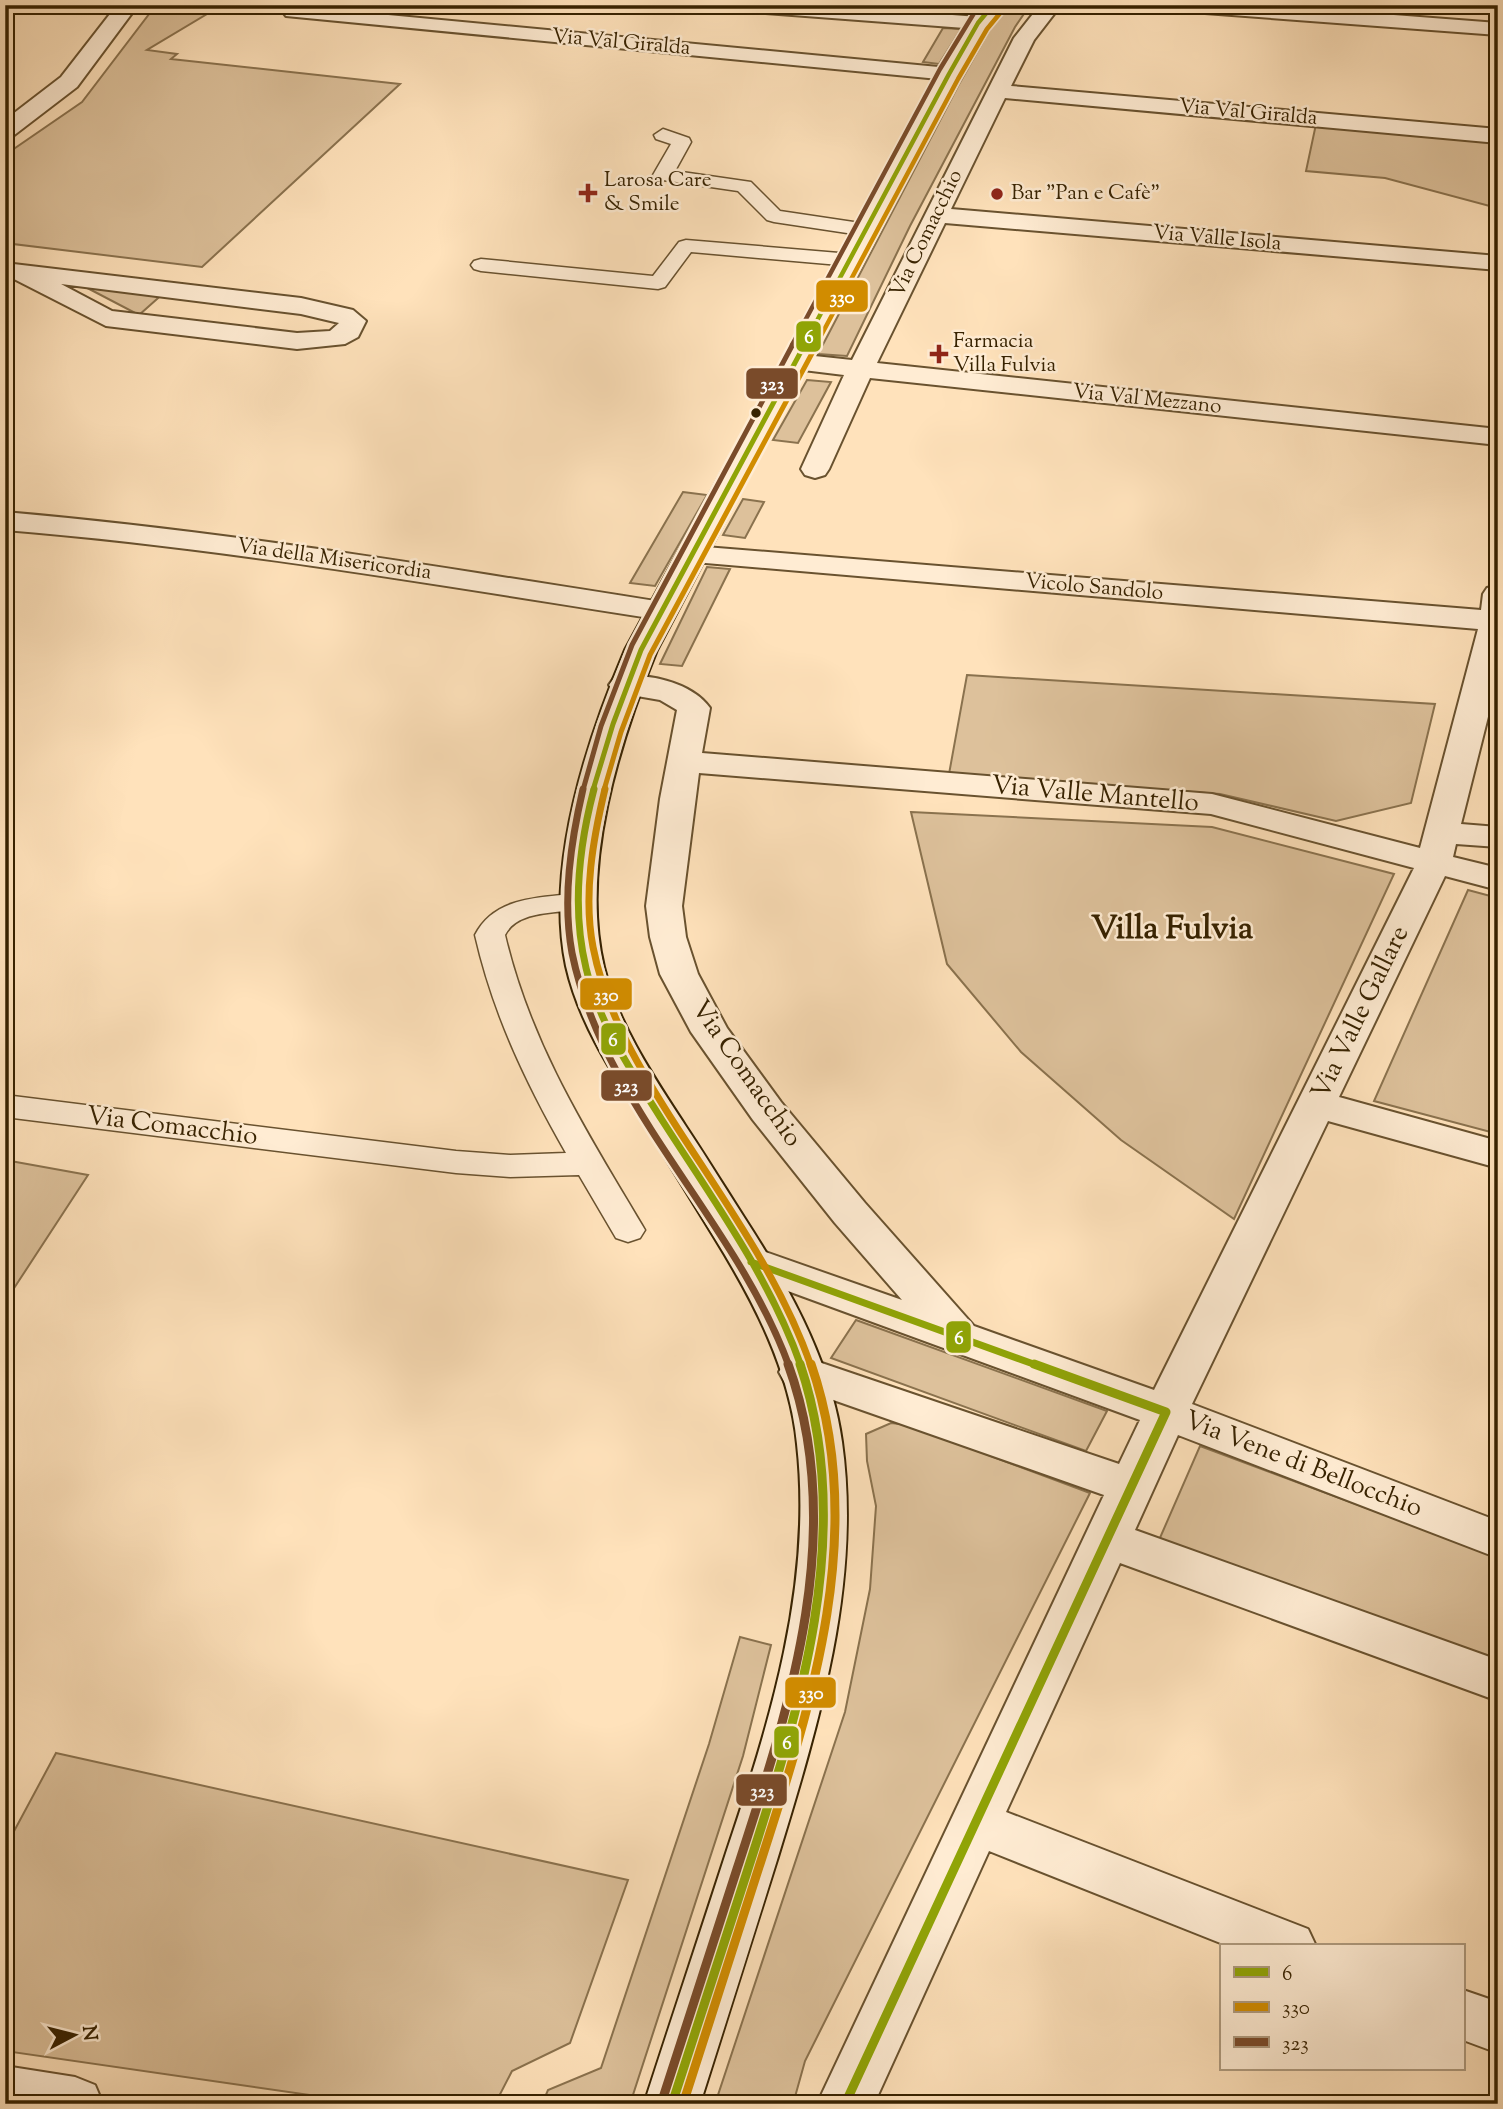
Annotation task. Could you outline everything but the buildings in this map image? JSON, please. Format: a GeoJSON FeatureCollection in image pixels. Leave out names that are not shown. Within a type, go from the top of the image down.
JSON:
{"type":"FeatureCollection","features":[{"type":"Feature","properties":{"kind":"street"},"geometry":{"type":"LineString","coordinates":[[5,131],[69,82],[128,5]]}},
{"type":"Feature","properties":{"kind":"street"},"geometry":{"type":"LineString","coordinates":[[672,2104],[782,1762],[813,1633],[823,1546],[824,1495],[819,1438],[801,1372],[779,1315],[751,1262],[628,1066],[610,1031],[585,966],[579,932],[580,874],[596,786],[625,685],[949,74],[985,14],[738,5]]}},
{"type":"Feature","properties":{"kind":"street","name":"Via Comacchio"},"geometry":{"type":"LineString","coordinates":[[815,469],[860,370],[1024,38],[1051,5]]}},
{"type":"Feature","properties":{"kind":"street"},"geometry":{"type":"LineString","coordinates":[[1178,5],[1498,29]]}},
{"type":"Feature","properties":{"kind":"street","name":"Via Val Giralda"},"geometry":{"type":"LineString","coordinates":[[292,12],[949,74]]}},
{"type":"Feature","properties":{"kind":"street","name":"Via Val Giralda"},"geometry":{"type":"LineString","coordinates":[[998,91],[1498,136]]}},
{"type":"Feature","properties":{"kind":"street","name":"Via Valle Isola"},"geometry":{"type":"LineString","coordinates":[[937,215],[1498,263]]}},
{"type":"Feature","properties":{"kind":"street"},"geometry":{"type":"LineString","coordinates":[[11,270],[330,311],[353,321],[349,331],[335,338],[317,341],[106,318],[11,270]]}},
{"type":"Feature","properties":{"kind":"street"},"geometry":{"type":"LineString","coordinates":[[211,331],[244,299]]}},
{"type":"Feature","properties":{"kind":"street","name":"Via Val Mezzano"},"geometry":{"type":"LineString","coordinates":[[796,362],[1498,437]]}},
{"type":"Feature","properties":{"kind":"street","name":"Via della Misericordia"},"geometry":{"type":"LineString","coordinates":[[5,521],[136,532],[233,545],[662,611]]}},
{"type":"Feature","properties":{"kind":"street","name":"Vicolo Sandolo"},"geometry":{"type":"LineString","coordinates":[[693,555],[1497,607]]}},
{"type":"Feature","properties":{"kind":"street","name":"Via Valle Gallare"},"geometry":{"type":"LineString","coordinates":[[845,2104],[1131,1486],[1438,848],[1497,607]]}},
{"type":"Feature","properties":{"kind":"street","name":"Via Comacchio"},"geometry":{"type":"LineString","coordinates":[[625,685],[676,694],[686,698],[694,708],[664,906],[668,937],[679,974],[710,1032],[767,1111],[850,1213],[959,1337]]}},
{"type":"Feature","properties":{"kind":"street","name":"Via Valle Mantello"},"geometry":{"type":"LineString","coordinates":[[684,762],[1212,804],[1438,848],[1498,879]]}},
{"type":"Feature","properties":{"kind":"street","name":"Via Valle Mantello"},"geometry":{"type":"LineString","coordinates":[[1438,848],[1498,837]]}},
{"type":"Feature","properties":{"kind":"street"},"geometry":{"type":"LineString","coordinates":[[1317,1104],[1498,1155]]}},
{"type":"Feature","properties":{"kind":"street","name":"Via Vene di Bellocchio"},"geometry":{"type":"LineString","coordinates":[[751,1262],[1166,1412],[1498,1540]]}},
{"type":"Feature","properties":{"kind":"street"},"geometry":{"type":"LineString","coordinates":[[801,1372],[1131,1486]]}},
{"type":"Feature","properties":{"kind":"street"},"geometry":{"type":"LineString","coordinates":[[1107,1539],[1498,1681]]}},
{"type":"Feature","properties":{"kind":"street"},"geometry":{"type":"LineString","coordinates":[[976,1823],[1284,1944]]}},
{"type":"Feature","properties":{"kind":"street"},"geometry":{"type":"LineString","coordinates":[[1464,2015],[1498,2028]]}},
{"type":"Feature","properties":{"kind":"street"},"geometry":{"type":"LineString","coordinates":[[5,2093],[75,2104]]}},
{"type":"Feature","properties":{"kind":"lane"},"geometry":{"type":"LineString","coordinates":[[663,135],[681,142],[663,175],[744,186],[774,216],[859,245]]}},
{"type":"Feature","properties":{"kind":"lane"},"geometry":{"type":"LineString","coordinates":[[481,265],[658,283],[686,246],[859,245]]}},
{"type":"Feature","properties":{"kind":"lane"},"geometry":{"type":"LineString","coordinates":[[579,902],[516,912],[502,917],[496,921],[490,935],[505,997],[521,1036],[559,1114],[628,1230]]}},
{"type":"Feature","properties":{"kind":"lane","name":"Via Comacchio"},"geometry":{"type":"LineString","coordinates":[[5,1106],[456,1162],[510,1166],[590,1164]]}},
{"type":"Feature","properties":{"kind":"shaded area"},"geometry":{"type":"Polygon","coordinates":[[[156,5],[222,5],[147,50],[177,54],[171,59],[400,84],[202,267],[5,243],[5,155],[82,102],[156,5]]]}},
{"type":"Feature","properties":{"kind":"shaded area"},"geometry":{"type":"Polygon","coordinates":[[[1009,5],[1030,5],[1015,27],[910,226],[847,356],[818,354],[958,86],[993,24],[1009,5]]]}},
{"type":"Feature","properties":{"kind":"shaded area"},"geometry":{"type":"Polygon","coordinates":[[[943,28],[961,29],[939,64],[923,62],[943,28]]]}},
{"type":"Feature","properties":{"kind":"shaded area"},"geometry":{"type":"Polygon","coordinates":[[[1316,124],[1498,141],[1497,208],[1385,178],[1306,171],[1316,124]]]}},
{"type":"Feature","properties":{"kind":"shaded area"},"geometry":{"type":"Polygon","coordinates":[[[72,280],[166,291],[139,315],[72,280]]]}},
{"type":"Feature","properties":{"kind":"shaded area"},"geometry":{"type":"Polygon","coordinates":[[[807,380],[831,382],[798,443],[773,440],[807,380]]]}},
{"type":"Feature","properties":{"kind":"shaded area"},"geometry":{"type":"Polygon","coordinates":[[[683,492],[707,495],[655,586],[630,583],[683,492]]]}},
{"type":"Feature","properties":{"kind":"shaded area"},"geometry":{"type":"Polygon","coordinates":[[[743,499],[764,502],[745,538],[723,535],[743,499]]]}},
{"type":"Feature","properties":{"kind":"shaded area"},"geometry":{"type":"Polygon","coordinates":[[[707,567],[730,569],[682,666],[660,664],[707,567]]]}},
{"type":"Feature","properties":{"kind":"shaded area"},"geometry":{"type":"Polygon","coordinates":[[[967,675],[1435,704],[1411,803],[1336,821],[1220,794],[949,774],[967,675]]]}},
{"type":"Feature","properties":{"kind":"shaded area"},"geometry":{"type":"Polygon","coordinates":[[[911,812],[1212,827],[1394,874],[1234,1219],[1121,1140],[1021,1052],[947,964],[911,812]]]}},
{"type":"Feature","properties":{"kind":"shaded area"},"geometry":{"type":"Polygon","coordinates":[[[1468,890],[1498,898],[1498,1134],[1374,1101],[1468,890]]]}},
{"type":"Feature","properties":{"kind":"shaded area"},"geometry":{"type":"Polygon","coordinates":[[[5,1160],[88,1175],[5,1302],[5,1160]]]}},
{"type":"Feature","properties":{"kind":"shaded area"},"geometry":{"type":"Polygon","coordinates":[[[856,1320],[1107,1411],[1086,1451],[831,1358],[856,1320]]]}},
{"type":"Feature","properties":{"kind":"shaded area"},"geometry":{"type":"Polygon","coordinates":[[[891,1423],[908,1425],[1090,1493],[805,2061],[793,2104],[715,2104],[845,1712],[870,1589],[876,1506],[867,1461],[866,1434],[891,1423]]]}},
{"type":"Feature","properties":{"kind":"shaded area"},"geometry":{"type":"Polygon","coordinates":[[[1200,1446],[1498,1557],[1498,1663],[1156,1547],[1200,1446]]]}},
{"type":"Feature","properties":{"kind":"shaded area"},"geometry":{"type":"Polygon","coordinates":[[[740,1637],[771,1645],[743,1756],[630,2104],[542,2104],[548,2090],[601,2068],[709,1744],[740,1637]]]}},
{"type":"Feature","properties":{"kind":"shaded area"},"geometry":{"type":"Polygon","coordinates":[[[56,1753],[628,1880],[570,2043],[512,2071],[495,2104],[372,2104],[5,2051],[5,1848],[56,1753]]]}},
{"type":"Feature","properties":{"kind":"transit line","name":"323"},"geometry":{"type":"LineString","coordinates":[[662,2101],[759,1801],[788,1699],[809,1595],[814,1543],[814,1491],[803,1410],[774,1328],[732,1252],[625,1083],[594,1023],[582,992],[572,950],[568,906],[570,861],[588,770],[601,726],[632,645],[940,69],[979,5]]}},
{"type":"Feature","properties":{"kind":"transit line","name":"6"},"geometry":{"type":"LineString","coordinates":[[672,2104],[769,1803],[797,1702],[817,1599],[823,1548],[824,1495],[815,1415],[788,1335],[735,1236],[629,1068],[608,1029],[591,987],[579,927],[582,846],[600,764],[641,650],[949,74],[978,23],[993,5]]}},
{"type":"Feature","properties":{"kind":"transit line","name":"330"},"geometry":{"type":"LineString","coordinates":[[683,2104],[808,1706],[829,1599],[835,1545],[835,1491],[830,1437],[824,1410],[808,1356],[797,1330],[758,1256],[647,1079],[614,1016],[602,984],[592,945],[589,903],[598,817],[621,732],[650,655],[958,79],[987,29],[1001,12]]}},
{"type":"Feature","properties":{"kind":"transit line","name":"6"},"geometry":{"type":"LineString","coordinates":[[751,1262],[1166,1412]]}},
{"type":"Feature","properties":{"kind":"transit line","name":"6"},"geometry":{"type":"LineString","coordinates":[[845,2104],[1166,1412]]}},
{"type":"Feature","properties":{"kind":"place","name":"Larosa Care & Smile"},"geometry":{"type":"Point","coordinates":[588,193]}},
{"type":"Feature","properties":{"kind":"place","name":"Bar \"Pan e Cafè\""},"geometry":{"type":"Point","coordinates":[997,194]}},
{"type":"Feature","properties":{"kind":"place","name":"Farmacia Villa Fulvia"},"geometry":{"type":"Point","coordinates":[939,354]}},
{"type":"Feature","properties":{"kind":"district","name":"Villa Fulvia"},"geometry":{"type":"Point","coordinates":[1172,930]}}]}
